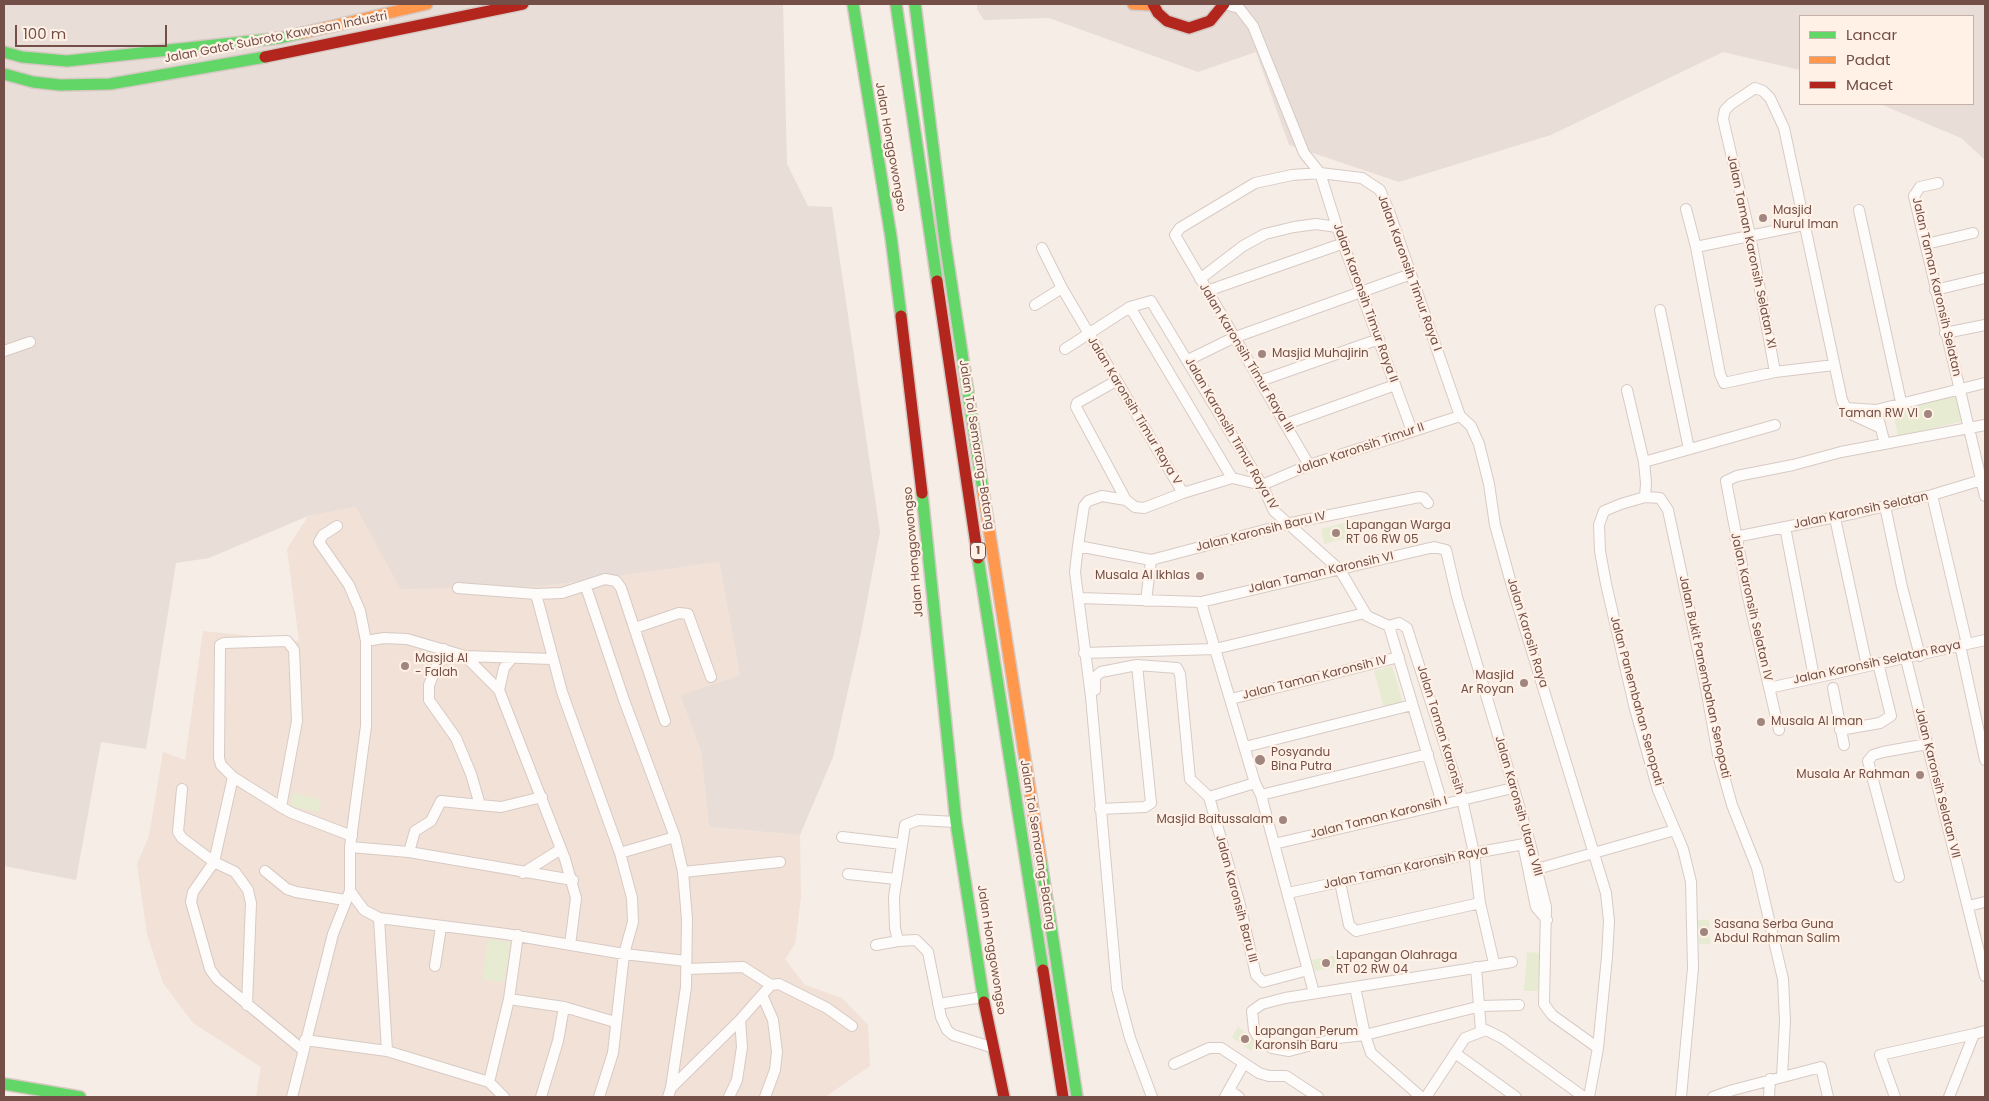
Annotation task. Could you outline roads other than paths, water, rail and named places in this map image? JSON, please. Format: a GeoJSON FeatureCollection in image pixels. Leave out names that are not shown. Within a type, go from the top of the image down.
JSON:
{"type":"FeatureCollection","features":[{"type":"Feature","properties":{"kind":"main road","name":"Jalan Gatot Subroto Kawasan Industri"},"geometry":{"type":"LineString","coordinates":[[4,52],[22,57],[67,61],[110,58],[280,38],[427,4]]}},
{"type":"Feature","properties":{"kind":"main road","name":"Jalan Gatot Subroto Kawasan Industri"},"geometry":{"type":"LineString","coordinates":[[4,74],[33,82],[60,85],[110,84],[249,60],[523,4]]}},
{"type":"Feature","properties":{"kind":"main road","name":"Jalan Honggowongso"},"geometry":{"type":"LineString","coordinates":[[853,4],[867,98],[892,237],[916,433],[937,655],[956,822],[983,997],[1004,1097]]}},
{"type":"Feature","properties":{"kind":"main road","name":"Jalan Tol Semarang–Batang"},"geometry":{"type":"LineString","coordinates":[[896,4],[998,689],[1063,1097]]}},
{"type":"Feature","properties":{"kind":"main road","name":"Jalan Tol Semarang–Batang"},"geometry":{"type":"LineString","coordinates":[[915,4],[945,242],[1077,1097]]}},
{"type":"Feature","properties":{"kind":"main road"},"geometry":{"type":"LineString","coordinates":[[1133,4],[1153,4],[1167,21],[1189,28],[1200,26],[1210,21],[1225,4]]}},
{"type":"Feature","properties":{"kind":"main road"},"geometry":{"type":"LineString","coordinates":[[4,1084],[80,1097]]}},
{"type":"Feature","properties":{"kind":"main road"},"geometry":{"type":"LineString","coordinates":[[4,1095],[17,1097]]}},
{"type":"Feature","properties":{"kind":"street"},"geometry":{"type":"LineString","coordinates":[[1225,4],[1239,8],[1253,26],[1304,153],[1320,173]]}},
{"type":"Feature","properties":{"kind":"street","name":"Jalan Taman Karonsih Selatan XI"},"geometry":{"type":"LineString","coordinates":[[1775,372],[1750,235],[1723,119],[1723,113],[1731,104],[1755,88],[1763,90],[1770,98],[1784,128],[1803,225]]}},
{"type":"Feature","properties":{"kind":"street","name":"Jalan Karonsih Timur Raya II"},"geometry":{"type":"LineString","coordinates":[[1320,173],[1337,227],[1412,431]]}},
{"type":"Feature","properties":{"kind":"street","name":"Jalan Karonsih Timur Raya I"},"geometry":{"type":"LineString","coordinates":[[1183,250],[1175,235],[1176,230],[1254,183],[1292,175],[1320,173],[1362,178],[1380,190],[1460,416]]}},
{"type":"Feature","properties":{"kind":"street","name":"Jalan Taman Karonsih Selatan"},"geometry":{"type":"LineString","coordinates":[[1938,183],[1920,187],[1914,196],[1945,333],[1970,430]]}},
{"type":"Feature","properties":{"kind":"street"},"geometry":{"type":"LineString","coordinates":[[1686,209],[1696,247],[1724,383],[1775,372],[1834,366]]}},
{"type":"Feature","properties":{"kind":"street"},"geometry":{"type":"LineString","coordinates":[[1858,210],[1883,329],[1902,402]]}},
{"type":"Feature","properties":{"kind":"street"},"geometry":{"type":"LineString","coordinates":[[1200,279],[1244,246],[1265,234],[1316,224],[1337,227]]}},
{"type":"Feature","properties":{"kind":"street"},"geometry":{"type":"LineString","coordinates":[[1696,247],[1803,225],[1842,400],[1846,408],[1853,415],[1881,428]]}},
{"type":"Feature","properties":{"kind":"street"},"geometry":{"type":"LineString","coordinates":[[1926,244],[1973,233]]}},
{"type":"Feature","properties":{"kind":"street"},"geometry":{"type":"LineString","coordinates":[[1207,291],[1344,243]]}},
{"type":"Feature","properties":{"kind":"street"},"geometry":{"type":"LineString","coordinates":[[1042,248],[1062,288],[1089,333]]}},
{"type":"Feature","properties":{"kind":"street","name":"Jalan Karonsih Timur Raya III"},"geometry":{"type":"LineString","coordinates":[[1183,250],[1309,465]]}},
{"type":"Feature","properties":{"kind":"street"},"geometry":{"type":"LineString","coordinates":[[1188,360],[1233,338],[1411,274]]}},
{"type":"Feature","properties":{"kind":"street"},"geometry":{"type":"LineString","coordinates":[[1935,290],[1985,278]]}},
{"type":"Feature","properties":{"kind":"street"},"geometry":{"type":"LineString","coordinates":[[1035,306],[1062,288]]}},
{"type":"Feature","properties":{"kind":"street","name":"Jalan Karonsih Timur Raya IV"},"geometry":{"type":"LineString","coordinates":[[1089,333],[1130,307],[1147,300],[1151,301],[1262,485],[1274,511],[1290,523],[1340,570]]}},
{"type":"Feature","properties":{"kind":"street","name":"Jalan Karonsih Timur Raya IV"},"geometry":{"type":"LineString","coordinates":[[1130,307],[1232,478]]}},
{"type":"Feature","properties":{"kind":"street"},"geometry":{"type":"LineString","coordinates":[[1660,310],[1689,449]]}},
{"type":"Feature","properties":{"kind":"street"},"geometry":{"type":"LineString","coordinates":[[1945,333],[1985,325]]}},
{"type":"Feature","properties":{"kind":"street","name":"Jalan Karonsih Timur Raya V"},"geometry":{"type":"LineString","coordinates":[[1064,349],[1089,333],[1183,493],[1232,478]]}},
{"type":"Feature","properties":{"kind":"street"},"geometry":{"type":"LineString","coordinates":[[1260,381],[1379,339]]}},
{"type":"Feature","properties":{"kind":"street"},"geometry":{"type":"LineString","coordinates":[[4,351],[30,342]]}},
{"type":"Feature","properties":{"kind":"street"},"geometry":{"type":"LineString","coordinates":[[1116,381],[1077,403],[1076,410],[1126,500],[1135,507],[1144,508],[1183,493]]}},
{"type":"Feature","properties":{"kind":"street","name":"Jalan Taman Karonsih Selatan"},"geometry":{"type":"LineString","coordinates":[[1876,410],[1902,402],[1985,384]]}},
{"type":"Feature","properties":{"kind":"street"},"geometry":{"type":"LineString","coordinates":[[1286,424],[1395,385]]}},
{"type":"Feature","properties":{"kind":"street"},"geometry":{"type":"LineString","coordinates":[[1627,390],[1644,462],[1645,497]]}},
{"type":"Feature","properties":{"kind":"street"},"geometry":{"type":"LineString","coordinates":[[1846,408],[1876,410],[1885,444],[1970,430],[1985,425]]}},
{"type":"Feature","properties":{"kind":"street","name":"Jalan Karonsih Timur II"},"geometry":{"type":"LineString","coordinates":[[1262,485],[1309,465],[1460,416]]}},
{"type":"Feature","properties":{"kind":"street","name":"Jalan Karosih Raya"},"geometry":{"type":"LineString","coordinates":[[1460,416],[1471,426],[1479,444],[1489,484],[1495,525],[1511,583],[1596,854],[1606,893],[1609,921],[1598,1048],[1589,1097]]}},
{"type":"Feature","properties":{"kind":"street"},"geometry":{"type":"LineString","coordinates":[[1644,462],[1775,425]]}},
{"type":"Feature","properties":{"kind":"street"},"geometry":{"type":"LineString","coordinates":[[1970,430],[1983,479],[1985,496]]}},
{"type":"Feature","properties":{"kind":"street","name":"Jalan Karonsih Selatan IV"},"geometry":{"type":"LineString","coordinates":[[1779,730],[1735,537],[1725,484],[1728,479],[1737,476],[1885,444]]}},
{"type":"Feature","properties":{"kind":"street"},"geometry":{"type":"LineString","coordinates":[[1232,478],[1262,485]]}},
{"type":"Feature","properties":{"kind":"street","name":"Jalan Karonsih Selatan"},"geometry":{"type":"LineString","coordinates":[[1735,537],[1835,518],[1932,495],[1983,479]]}},
{"type":"Feature","properties":{"kind":"street"},"geometry":{"type":"LineString","coordinates":[[1932,495],[1985,760]]}},
{"type":"Feature","properties":{"kind":"street"},"geometry":{"type":"LineString","coordinates":[[1126,500],[1097,496],[1088,501],[1084,506],[1075,572],[1080,598],[1084,653],[1091,697],[1117,989],[1130,1038],[1152,1097]]}},
{"type":"Feature","properties":{"kind":"street","name":"Jalan Karonsih Baru IV"},"geometry":{"type":"LineString","coordinates":[[1151,560],[1290,523],[1419,497],[1424,498],[1428,503]]}},
{"type":"Feature","properties":{"kind":"street","name":"Jalan Panembahan Senopati"},"geometry":{"type":"LineString","coordinates":[[1645,497],[1604,511],[1598,537],[1606,584],[1651,768],[1686,861],[1691,882],[1693,937],[1691,1005],[1681,1097]]}},
{"type":"Feature","properties":{"kind":"street","name":"Jalan Bukit Panembahan Senopati"},"geometry":{"type":"LineString","coordinates":[[1645,497],[1660,498],[1668,510],[1705,683],[1718,755],[1732,806],[1757,868],[1783,979],[1782,1077]]}},
{"type":"Feature","properties":{"kind":"street"},"geometry":{"type":"LineString","coordinates":[[1885,506],[1902,587],[1920,656]]}},
{"type":"Feature","properties":{"kind":"street"},"geometry":{"type":"LineString","coordinates":[[1835,518],[1867,666]]}},
{"type":"Feature","properties":{"kind":"street"},"geometry":{"type":"LineString","coordinates":[[292,1097],[334,934],[348,895],[350,847],[366,726],[366,641],[360,611],[349,585],[319,542],[322,535],[337,526]]}},
{"type":"Feature","properties":{"kind":"street"},"geometry":{"type":"LineString","coordinates":[[1785,527],[1814,677]]}},
{"type":"Feature","properties":{"kind":"street"},"geometry":{"type":"LineString","coordinates":[[1078,546],[1151,560],[1146,600]]}},
{"type":"Feature","properties":{"kind":"street","name":"Jalan Taman Karonsih VI"},"geometry":{"type":"LineString","coordinates":[[1080,598],[1201,602],[1411,552],[1441,547]]}},
{"type":"Feature","properties":{"kind":"street","name":"Jalan Karonsih Utara VIII"},"geometry":{"type":"LineString","coordinates":[[1441,547],[1447,553],[1457,597],[1513,788],[1527,844],[1537,869],[1547,920],[1544,1004],[1552,1015],[1598,1048]]}},
{"type":"Feature","properties":{"kind":"street"},"geometry":{"type":"LineString","coordinates":[[1084,653],[1215,649],[1365,613],[1340,570]]}},
{"type":"Feature","properties":{"kind":"street"},"geometry":{"type":"LineString","coordinates":[[458,588],[536,594],[562,593],[586,587],[605,579],[616,580],[621,588],[635,628],[665,721]]}},
{"type":"Feature","properties":{"kind":"street"},"geometry":{"type":"LineString","coordinates":[[586,587],[624,700],[675,837],[683,872],[687,919],[686,986],[669,1093]]}},
{"type":"Feature","properties":{"kind":"street"},"geometry":{"type":"LineString","coordinates":[[536,594],[552,659],[628,877],[633,910],[633,922],[624,954],[609,1070],[599,1097]]}},
{"type":"Feature","properties":{"kind":"street"},"geometry":{"type":"LineString","coordinates":[[1201,602],[1255,783],[1261,795],[1314,993]]}},
{"type":"Feature","properties":{"kind":"street"},"geometry":{"type":"LineString","coordinates":[[635,628],[679,613],[688,614],[711,677]]}},
{"type":"Feature","properties":{"kind":"street","name":"Jalan Taman Karonsih"},"geometry":{"type":"LineString","coordinates":[[1365,613],[1388,626],[1402,624],[1410,633],[1462,799],[1474,852],[1480,903],[1494,963]]}},
{"type":"Feature","properties":{"kind":"street","name":"Jalan Taman Karonsih"},"geometry":{"type":"LineString","coordinates":[[1388,626],[1442,803]]}},
{"type":"Feature","properties":{"kind":"street"},"geometry":{"type":"LineString","coordinates":[[366,641],[384,638],[407,639],[465,656],[552,659]]}},
{"type":"Feature","properties":{"kind":"street","name":"Jalan Karonsih Selatan Raya"},"geometry":{"type":"LineString","coordinates":[[1769,688],[1878,663],[1920,656],[1985,640]]}},
{"type":"Feature","properties":{"kind":"street"},"geometry":{"type":"LineString","coordinates":[[281,807],[297,721],[294,650],[288,641],[224,643],[220,645],[219,758],[221,765],[233,777],[281,807],[352,836]]}},
{"type":"Feature","properties":{"kind":"street"},"geometry":{"type":"LineString","coordinates":[[444,650],[429,685],[429,700],[456,738],[471,774],[480,805]]}},
{"type":"Feature","properties":{"kind":"street"},"geometry":{"type":"LineString","coordinates":[[465,656],[499,690],[561,849],[576,898],[570,946]]}},
{"type":"Feature","properties":{"kind":"street","name":"Jalan Taman Karonsih IV"},"geometry":{"type":"LineString","coordinates":[[1231,699],[1399,657]]}},
{"type":"Feature","properties":{"kind":"street"},"geometry":{"type":"LineString","coordinates":[[499,690],[504,668],[512,658]]}},
{"type":"Feature","properties":{"kind":"street","name":"Jalan Karonsih Selatan VII"},"geometry":{"type":"LineString","coordinates":[[1906,659],[1985,976]]}},
{"type":"Feature","properties":{"kind":"street"},"geometry":{"type":"LineString","coordinates":[[1840,730],[1880,723],[1890,716],[1878,663]]}},
{"type":"Feature","properties":{"kind":"street"},"geometry":{"type":"LineString","coordinates":[[1102,808],[1094,680],[1097,674],[1101,672],[1137,665],[1175,667],[1178,669],[1190,779],[1209,797],[1255,783]]}},
{"type":"Feature","properties":{"kind":"street"},"geometry":{"type":"LineString","coordinates":[[1102,808],[1145,807],[1151,803],[1137,665]]}},
{"type":"Feature","properties":{"kind":"street"},"geometry":{"type":"LineString","coordinates":[[1832,688],[1844,745]]}},
{"type":"Feature","properties":{"kind":"street"},"geometry":{"type":"LineString","coordinates":[[1245,747],[1412,705]]}},
{"type":"Feature","properties":{"kind":"street"},"geometry":{"type":"LineString","coordinates":[[1899,877],[1868,761],[1870,757],[1883,752],[1927,744]]}},
{"type":"Feature","properties":{"kind":"street"},"geometry":{"type":"LineString","coordinates":[[1261,795],[1428,754]]}},
{"type":"Feature","properties":{"kind":"street"},"geometry":{"type":"LineString","coordinates":[[233,777],[214,862],[193,892],[193,913],[213,974],[247,1005],[304,1045],[386,1051],[489,1082],[504,1097]]}},
{"type":"Feature","properties":{"kind":"street","name":"Jalan Taman Karonsih I"},"geometry":{"type":"LineString","coordinates":[[1274,844],[1442,803],[1513,788]]}},
{"type":"Feature","properties":{"kind":"street"},"geometry":{"type":"LineString","coordinates":[[182,789],[178,832],[214,862],[235,872],[242,880],[249,896],[247,1005]]}},
{"type":"Feature","properties":{"kind":"street"},"geometry":{"type":"LineString","coordinates":[[409,852],[415,831],[431,821],[440,801],[501,807],[542,797]]}},
{"type":"Feature","properties":{"kind":"street","name":"Jalan Karonsih Baru III"},"geometry":{"type":"LineString","coordinates":[[1209,797],[1240,905],[1258,980],[1267,981],[1308,970]]}},
{"type":"Feature","properties":{"kind":"street"},"geometry":{"type":"LineString","coordinates":[[898,941],[894,897],[905,825],[912,821],[956,822]]}},
{"type":"Feature","properties":{"kind":"street"},"geometry":{"type":"LineString","coordinates":[[1537,869],[1596,854],[1675,830]]}},
{"type":"Feature","properties":{"kind":"street"},"geometry":{"type":"LineString","coordinates":[[620,853],[675,837]]}},
{"type":"Feature","properties":{"kind":"street"},"geometry":{"type":"LineString","coordinates":[[842,837],[902,844]]}},
{"type":"Feature","properties":{"kind":"street"},"geometry":{"type":"LineString","coordinates":[[1527,844],[1536,907],[1547,920]]}},
{"type":"Feature","properties":{"kind":"street","name":"Jalan Taman Karonsih Raya"},"geometry":{"type":"LineString","coordinates":[[1288,893],[1474,852],[1527,844]]}},
{"type":"Feature","properties":{"kind":"street"},"geometry":{"type":"LineString","coordinates":[[350,847],[409,852],[572,880]]}},
{"type":"Feature","properties":{"kind":"street"},"geometry":{"type":"LineString","coordinates":[[523,873],[561,849]]}},
{"type":"Feature","properties":{"kind":"street"},"geometry":{"type":"LineString","coordinates":[[683,872],[780,862]]}},
{"type":"Feature","properties":{"kind":"street"},"geometry":{"type":"LineString","coordinates":[[265,871],[287,889],[296,892],[348,895],[364,910],[379,918],[518,936],[686,965],[743,967],[770,985],[779,984],[827,1008],[852,1026]]}},
{"type":"Feature","properties":{"kind":"street"},"geometry":{"type":"LineString","coordinates":[[848,874],[896,879]]}},
{"type":"Feature","properties":{"kind":"street"},"geometry":{"type":"LineString","coordinates":[[1340,882],[1349,925],[1356,931],[1480,903]]}},
{"type":"Feature","properties":{"kind":"street"},"geometry":{"type":"LineString","coordinates":[[1968,906],[1985,902]]}},
{"type":"Feature","properties":{"kind":"street"},"geometry":{"type":"LineString","coordinates":[[379,918],[386,1051]]}},
{"type":"Feature","properties":{"kind":"street"},"geometry":{"type":"LineString","coordinates":[[435,966],[441,927]]}},
{"type":"Feature","properties":{"kind":"street"},"geometry":{"type":"LineString","coordinates":[[489,1082],[509,999],[518,936]]}},
{"type":"Feature","properties":{"kind":"street"},"geometry":{"type":"LineString","coordinates":[[876,945],[916,940],[928,952],[938,1004],[947,1030],[953,1035],[994,1048]]}},
{"type":"Feature","properties":{"kind":"street"},"geometry":{"type":"LineString","coordinates":[[1512,962],[1494,963],[1284,998],[1255,1007],[1252,1011],[1252,1024],[1260,1040],[1272,1048],[1289,1051],[1338,1038],[1365,1035],[1480,1006],[1519,1005]]}},
{"type":"Feature","properties":{"kind":"street"},"geometry":{"type":"LineString","coordinates":[[1476,967],[1481,1031]]}},
{"type":"Feature","properties":{"kind":"street"},"geometry":{"type":"LineString","coordinates":[[669,1093],[740,1020],[770,985]]}},
{"type":"Feature","properties":{"kind":"street"},"geometry":{"type":"LineString","coordinates":[[1355,987],[1368,1048],[1375,1058],[1421,1097]]}},
{"type":"Feature","properties":{"kind":"street"},"geometry":{"type":"LineString","coordinates":[[762,995],[773,1020],[777,1052],[775,1070],[765,1097]]}},
{"type":"Feature","properties":{"kind":"street"},"geometry":{"type":"LineString","coordinates":[[938,1004],[983,997]]}},
{"type":"Feature","properties":{"kind":"street"},"geometry":{"type":"LineString","coordinates":[[509,999],[564,1007],[615,1022]]}},
{"type":"Feature","properties":{"kind":"street"},"geometry":{"type":"LineString","coordinates":[[541,1097],[558,1041],[564,1007]]}},
{"type":"Feature","properties":{"kind":"street"},"geometry":{"type":"LineString","coordinates":[[729,1097],[737,1080],[742,1046],[740,1020]]}},
{"type":"Feature","properties":{"kind":"street"},"geometry":{"type":"LineString","coordinates":[[1426,1097],[1465,1038],[1481,1031],[1491,1032],[1502,1038],[1584,1097]]}},
{"type":"Feature","properties":{"kind":"street"},"geometry":{"type":"LineString","coordinates":[[1895,1097],[1880,1056],[1979,1033]]}},
{"type":"Feature","properties":{"kind":"street"},"geometry":{"type":"LineString","coordinates":[[1949,1097],[1979,1033]]}},
{"type":"Feature","properties":{"kind":"street"},"geometry":{"type":"LineString","coordinates":[[1174,1064],[1209,1048],[1226,1049],[1244,1063],[1265,1075],[1289,1078],[1318,1097]]}},
{"type":"Feature","properties":{"kind":"street"},"geometry":{"type":"LineString","coordinates":[[1455,1053],[1516,1097]]}},
{"type":"Feature","properties":{"kind":"street"},"geometry":{"type":"LineString","coordinates":[[1227,1094],[1244,1063]]}},
{"type":"Feature","properties":{"kind":"street"},"geometry":{"type":"LineString","coordinates":[[1713,1097],[1770,1079],[1821,1067],[1828,1097]]}},
{"type":"Feature","properties":{"kind":"street"},"geometry":{"type":"LineString","coordinates":[[1769,1097],[1770,1079]]}},
{"type":"Feature","properties":{"kind":"street"},"geometry":{"type":"LineString","coordinates":[[1218,1097],[1227,1094],[1240,1097]]}},
{"type":"Feature","properties":{"kind":"place","name":"Masjid Nurul Iman"},"geometry":{"type":"Point","coordinates":[1763,218]}},
{"type":"Feature","properties":{"kind":"place","name":"Masjid Muhajirin"},"geometry":{"type":"Point","coordinates":[1262,354]}},
{"type":"Feature","properties":{"kind":"place","name":"Taman RW VI"},"geometry":{"type":"Point","coordinates":[1928,414]}},
{"type":"Feature","properties":{"kind":"place","name":"Lapangan Warga RT 06 RW 05"},"geometry":{"type":"Point","coordinates":[1336,533]}},
{"type":"Feature","properties":{"kind":"place","name":"Musala Al Ikhlas"},"geometry":{"type":"Point","coordinates":[1200,576]}},
{"type":"Feature","properties":{"kind":"place","name":"Masjid Al - Falah"},"geometry":{"type":"Point","coordinates":[405,666]}},
{"type":"Feature","properties":{"kind":"place","name":"Masjid Ar Royan"},"geometry":{"type":"Point","coordinates":[1524,683]}},
{"type":"Feature","properties":{"kind":"place","name":"Musala Al Iman"},"geometry":{"type":"Point","coordinates":[1761,722]}},
{"type":"Feature","properties":{"kind":"place","name":"Posyandu Bina Putra"},"geometry":{"type":"Point","coordinates":[1260,760]}},
{"type":"Feature","properties":{"kind":"place","name":"Musala Ar Rahman"},"geometry":{"type":"Point","coordinates":[1920,775]}},
{"type":"Feature","properties":{"kind":"place","name":"Masjid Baitussalam"},"geometry":{"type":"Point","coordinates":[1283,820]}},
{"type":"Feature","properties":{"kind":"place","name":"Sasana Serba Guna Abdul Rahman Salim"},"geometry":{"type":"Point","coordinates":[1704,932]}},
{"type":"Feature","properties":{"kind":"place","name":"Lapangan Olahraga RT 02 RW 04"},"geometry":{"type":"Point","coordinates":[1326,963]}},
{"type":"Feature","properties":{"kind":"place","name":"Lapangan Perum Karonsih Baru"},"geometry":{"type":"Point","coordinates":[1245,1039]}}]}
